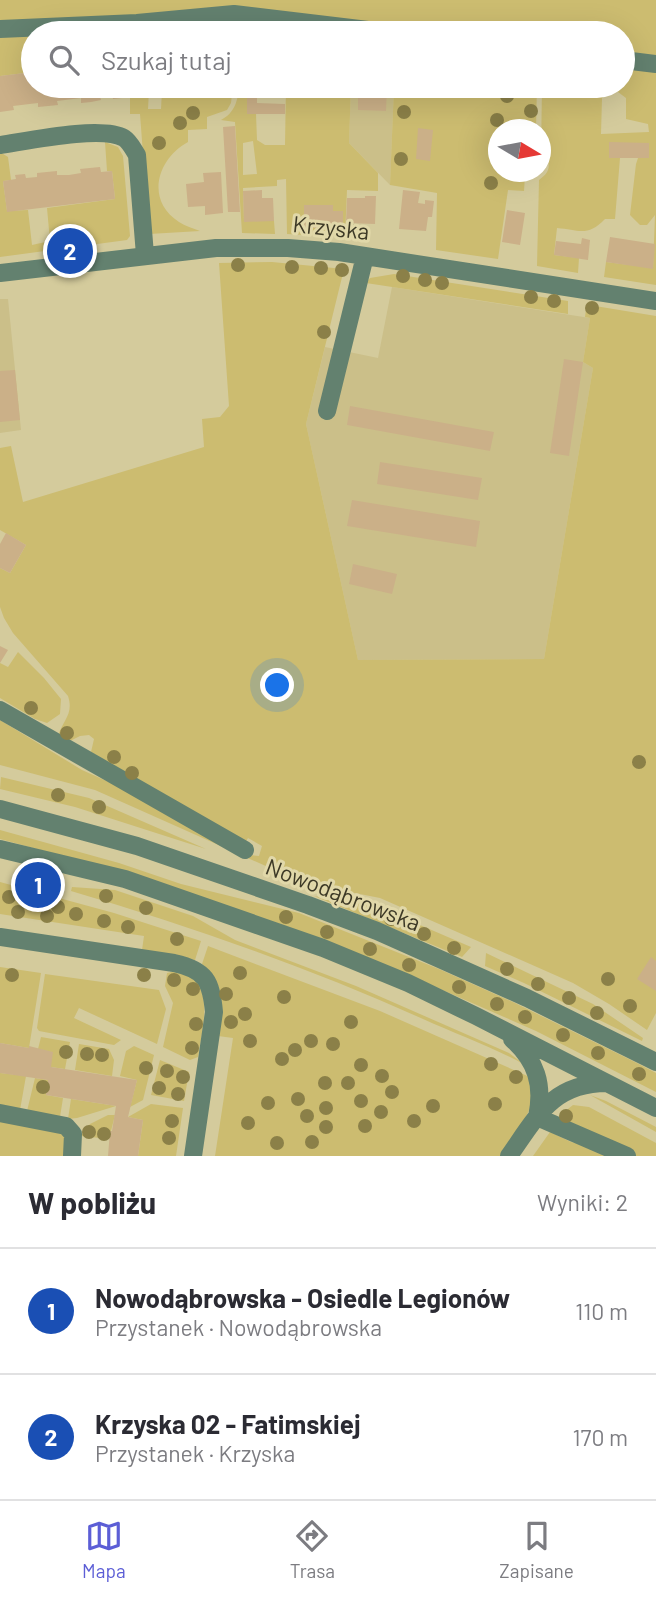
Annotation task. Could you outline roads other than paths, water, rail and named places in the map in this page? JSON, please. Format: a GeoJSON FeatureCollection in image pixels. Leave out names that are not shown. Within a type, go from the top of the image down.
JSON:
{"type":"FeatureCollection","features":[{"type":"Feature","properties":{"kind":"street"},"geometry":{"type":"LineString","coordinates":[[159,21],[234,14],[293,21]]}},
{"type":"Feature","properties":{"kind":"street"},"geometry":{"type":"LineString","coordinates":[[0,29],[21,28]]}},
{"type":"Feature","properties":{"kind":"street"},"geometry":{"type":"LineString","coordinates":[[635,61],[656,64]]}},
{"type":"Feature","properties":{"kind":"street"},"geometry":{"type":"LineString","coordinates":[[0,145],[96,133],[122,138],[129,143],[137,155],[145,255]]}},
{"type":"Feature","properties":{"kind":"street","name":"Krzyska"},"geometry":{"type":"LineString","coordinates":[[0,273],[216,248],[288,248],[365,256],[656,301]]}},
{"type":"Feature","properties":{"kind":"street"},"geometry":{"type":"LineString","coordinates":[[327,411],[365,256]]}},
{"type":"Feature","properties":{"kind":"street"},"geometry":{"type":"LineString","coordinates":[[0,709],[246,850]]}},
{"type":"Feature","properties":{"kind":"street","name":"Nowodąbrowska"},"geometry":{"type":"LineString","coordinates":[[0,808],[137,846],[377,931],[527,998],[656,1062]]}},
{"type":"Feature","properties":{"kind":"street"},"geometry":{"type":"LineString","coordinates":[[0,849],[125,879],[217,909],[386,974],[611,1083],[656,1108]]}},
{"type":"Feature","properties":{"kind":"street"},"geometry":{"type":"LineString","coordinates":[[0,937],[174,963],[197,970],[205,977],[210,986],[214,1012],[193,1156]]}},
{"type":"Feature","properties":{"kind":"street"},"geometry":{"type":"LineString","coordinates":[[498,1027],[534,1065],[540,1088],[537,1117]]}},
{"type":"Feature","properties":{"kind":"street"},"geometry":{"type":"LineString","coordinates":[[509,1156],[548,1103],[580,1085],[611,1083]]}},
{"type":"Feature","properties":{"kind":"street"},"geometry":{"type":"LineString","coordinates":[[0,1113],[66,1126],[73,1134],[72,1156]]}},
{"type":"Feature","properties":{"kind":"street"},"geometry":{"type":"LineString","coordinates":[[537,1117],[627,1156]]}},
{"type":"Feature","properties":{"kind":"place","name":"Krzyska 02 - Fatimskiej"},"geometry":{"type":"Point","coordinates":[70,251]}},
{"type":"Feature","properties":{"kind":"place","name":"Nowodąbrowska - Osiedle Legionów"},"geometry":{"type":"Point","coordinates":[38,885]}}]}
